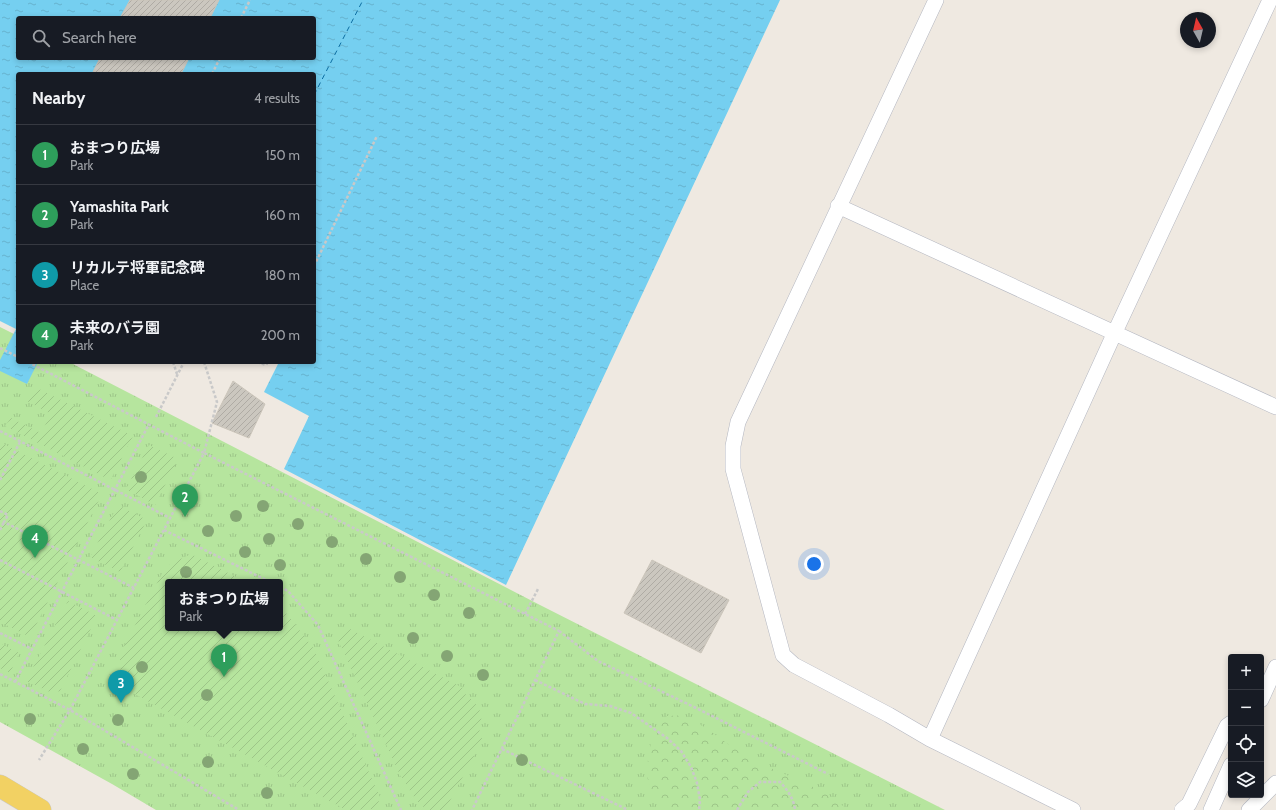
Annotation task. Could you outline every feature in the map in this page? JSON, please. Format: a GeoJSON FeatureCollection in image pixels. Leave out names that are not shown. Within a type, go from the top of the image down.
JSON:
{"type":"FeatureCollection","features":[{"type":"Feature","properties":{"kind":"main road"},"geometry":{"type":"LineString","coordinates":[[0,786],[40,810]]}},
{"type":"Feature","properties":{"kind":"lane"},"geometry":{"type":"LineString","coordinates":[[936,0],[838,206],[738,422],[733,446],[733,469],[783,655],[794,665],[889,715],[930,739],[1072,810]]}},
{"type":"Feature","properties":{"kind":"lane"},"geometry":{"type":"LineString","coordinates":[[930,739],[1115,332],[1270,0]]}},
{"type":"Feature","properties":{"kind":"lane"},"geometry":{"type":"LineString","coordinates":[[838,206],[1276,407]]}},
{"type":"Feature","properties":{"kind":"lane"},"geometry":{"type":"LineString","coordinates":[[1264,693],[1276,667]]}},
{"type":"Feature","properties":{"kind":"lane"},"geometry":{"type":"LineString","coordinates":[[1182,810],[1189,804],[1228,725]]}},
{"type":"Feature","properties":{"kind":"lane"},"geometry":{"type":"LineString","coordinates":[[1210,810],[1228,771]]}},
{"type":"Feature","properties":{"kind":"lane"},"geometry":{"type":"LineString","coordinates":[[1249,810],[1276,783]]}},
{"type":"Feature","properties":{"kind":"path"},"geometry":{"type":"LineString","coordinates":[[241,16],[250,0]]}},
{"type":"Feature","properties":{"kind":"path"},"geometry":{"type":"LineString","coordinates":[[213,72],[219,60]]}},
{"type":"Feature","properties":{"kind":"path"},"geometry":{"type":"LineString","coordinates":[[316,262],[377,136]]}},
{"type":"Feature","properties":{"kind":"path"},"geometry":{"type":"LineString","coordinates":[[0,348],[16,356]]}},
{"type":"Feature","properties":{"kind":"path"},"geometry":{"type":"LineString","coordinates":[[32,364],[204,453],[559,631],[598,661],[828,774]]}},
{"type":"Feature","properties":{"kind":"path"},"geometry":{"type":"LineString","coordinates":[[174,364],[177,375]]}},
{"type":"Feature","properties":{"kind":"path"},"geometry":{"type":"LineString","coordinates":[[156,417],[183,364]]}},
{"type":"Feature","properties":{"kind":"path"},"geometry":{"type":"LineString","coordinates":[[39,760],[70,710],[204,453],[217,402],[205,364]]}},
{"type":"Feature","properties":{"kind":"path"},"geometry":{"type":"LineString","coordinates":[[15,682],[149,424]]}},
{"type":"Feature","properties":{"kind":"path"},"geometry":{"type":"LineString","coordinates":[[0,431],[170,518]]}},
{"type":"Feature","properties":{"kind":"path"},"geometry":{"type":"LineString","coordinates":[[0,480],[20,442]]}},
{"type":"Feature","properties":{"kind":"path"},"geometry":{"type":"LineString","coordinates":[[0,511],[8,515],[0,530]]}},
{"type":"Feature","properties":{"kind":"path"},"geometry":{"type":"LineString","coordinates":[[4,522],[134,588]]}},
{"type":"Feature","properties":{"kind":"path"},"geometry":{"type":"LineString","coordinates":[[164,530],[264,579]]}},
{"type":"Feature","properties":{"kind":"path"},"geometry":{"type":"LineString","coordinates":[[0,560],[117,620]]}},
{"type":"Feature","properties":{"kind":"path"},"geometry":{"type":"LineString","coordinates":[[283,588],[288,591],[318,625],[401,810]]}},
{"type":"Feature","properties":{"kind":"path"},"geometry":{"type":"LineString","coordinates":[[525,614],[538,589]]}},
{"type":"Feature","properties":{"kind":"path"},"geometry":{"type":"LineString","coordinates":[[472,810],[559,631]]}},
{"type":"Feature","properties":{"kind":"path"},"geometry":{"type":"LineString","coordinates":[[0,633],[32,649]]}},
{"type":"Feature","properties":{"kind":"path"},"geometry":{"type":"LineString","coordinates":[[0,674],[70,710],[239,810]]}},
{"type":"Feature","properties":{"kind":"path"},"geometry":{"type":"LineString","coordinates":[[536,680],[585,704],[610,706],[631,713],[667,738],[681,750],[692,767],[700,800],[699,810]]}},
{"type":"Feature","properties":{"kind":"path"},"geometry":{"type":"LineString","coordinates":[[502,748],[628,810]]}},
{"type":"Feature","properties":{"kind":"path"},"geometry":{"type":"LineString","coordinates":[[737,810],[748,792],[760,782],[780,782],[787,789],[792,798],[795,810]]}},
{"type":"Feature","properties":{"kind":"green space"},"geometry":{"type":"Polygon","coordinates":[[[0,327],[16,335],[16,364],[73,364],[540,605],[945,810],[156,810],[0,722],[0,327]]]}},
{"type":"Feature","properties":{"kind":"green space"},"geometry":{"type":"Polygon","coordinates":[[[35,387],[133,436],[111,479],[108,479],[5,426],[11,418],[41,433],[51,414],[27,401],[35,387]]]}},
{"type":"Feature","properties":{"kind":"green space"},"geometry":{"type":"Polygon","coordinates":[[[0,442],[102,494],[30,637],[0,622],[0,442]]]}},
{"type":"Feature","properties":{"kind":"green space"},"geometry":{"type":"Polygon","coordinates":[[[149,445],[174,457],[175,465],[155,505],[126,489],[149,445]]]}},
{"type":"Feature","properties":{"kind":"green space"},"geometry":{"type":"Polygon","coordinates":[[[118,505],[147,520],[120,572],[90,557],[118,505]]]}},
{"type":"Feature","properties":{"kind":"green space"},"geometry":{"type":"Polygon","coordinates":[[[191,554],[240,579],[165,579],[165,631],[283,631],[283,611],[287,614],[314,649],[380,797],[378,804],[374,809],[346,810],[131,692],[121,674],[120,654],[166,566],[191,554]]]}},
{"type":"Feature","properties":{"kind":"green space"},"geometry":{"type":"Polygon","coordinates":[[[68,601],[97,616],[60,691],[52,693],[26,681],[68,601]]]}},
{"type":"Feature","properties":{"kind":"green space"},"geometry":{"type":"Polygon","coordinates":[[[350,629],[465,689],[464,693],[478,707],[481,722],[478,736],[483,739],[445,810],[427,810],[416,800],[400,775],[338,640],[337,635],[340,632],[350,629]]]}},
{"type":"Feature","properties":{"kind":"green space"},"geometry":{"type":"Polygon","coordinates":[[[0,643],[19,653],[10,673],[0,668],[0,643]]]}},
{"type":"Feature","properties":{"kind":"green space"},"geometry":{"type":"Polygon","coordinates":[[[667,716],[683,716],[698,723],[733,748],[753,760],[823,792],[848,810],[665,810],[651,792],[646,772],[651,742],[667,716]]]}},
{"type":"Feature","properties":{"kind":"water"},"geometry":{"type":"Polygon","coordinates":[[[0,0],[780,0],[506,585],[284,469],[309,416],[264,392],[278,364],[316,364],[316,72],[16,72],[16,329],[0,321],[0,0]]]}},
{"type":"Feature","properties":{"kind":"water"},"geometry":{"type":"Polygon","coordinates":[[[16,329],[16,364],[37,364],[27,384],[0,371],[0,360],[16,329]]]}},
{"type":"Feature","properties":{"kind":"building"},"geometry":{"type":"Polygon","coordinates":[[[130,0],[219,0],[211,16],[121,16],[130,0]]]}},
{"type":"Feature","properties":{"kind":"building"},"geometry":{"type":"Polygon","coordinates":[[[99,60],[188,60],[182,72],[93,72],[99,60]]]}},
{"type":"Feature","properties":{"kind":"building"},"geometry":{"type":"Polygon","coordinates":[[[233,381],[265,404],[249,438],[212,423],[233,381]]]}},
{"type":"Feature","properties":{"kind":"building"},"geometry":{"type":"Polygon","coordinates":[[[652,560],[729,600],[701,653],[624,613],[652,560]]]}},
{"type":"Feature","properties":{"kind":"ferry route"},"geometry":{"type":"LineString","coordinates":[[316,91],[363,0]]}},
{"type":"Feature","properties":{"kind":"place","name":"Yamashita Park"},"geometry":{"type":"Point","coordinates":[185,517]}},
{"type":"Feature","properties":{"kind":"place","name":"未来のバラ園"},"geometry":{"type":"Point","coordinates":[35,558]}},
{"type":"Feature","properties":{"kind":"place","name":"おまつり広場"},"geometry":{"type":"Point","coordinates":[224,677]}},
{"type":"Feature","properties":{"kind":"place","name":"リカルテ将軍記念碑"},"geometry":{"type":"Point","coordinates":[121,703]}}]}
